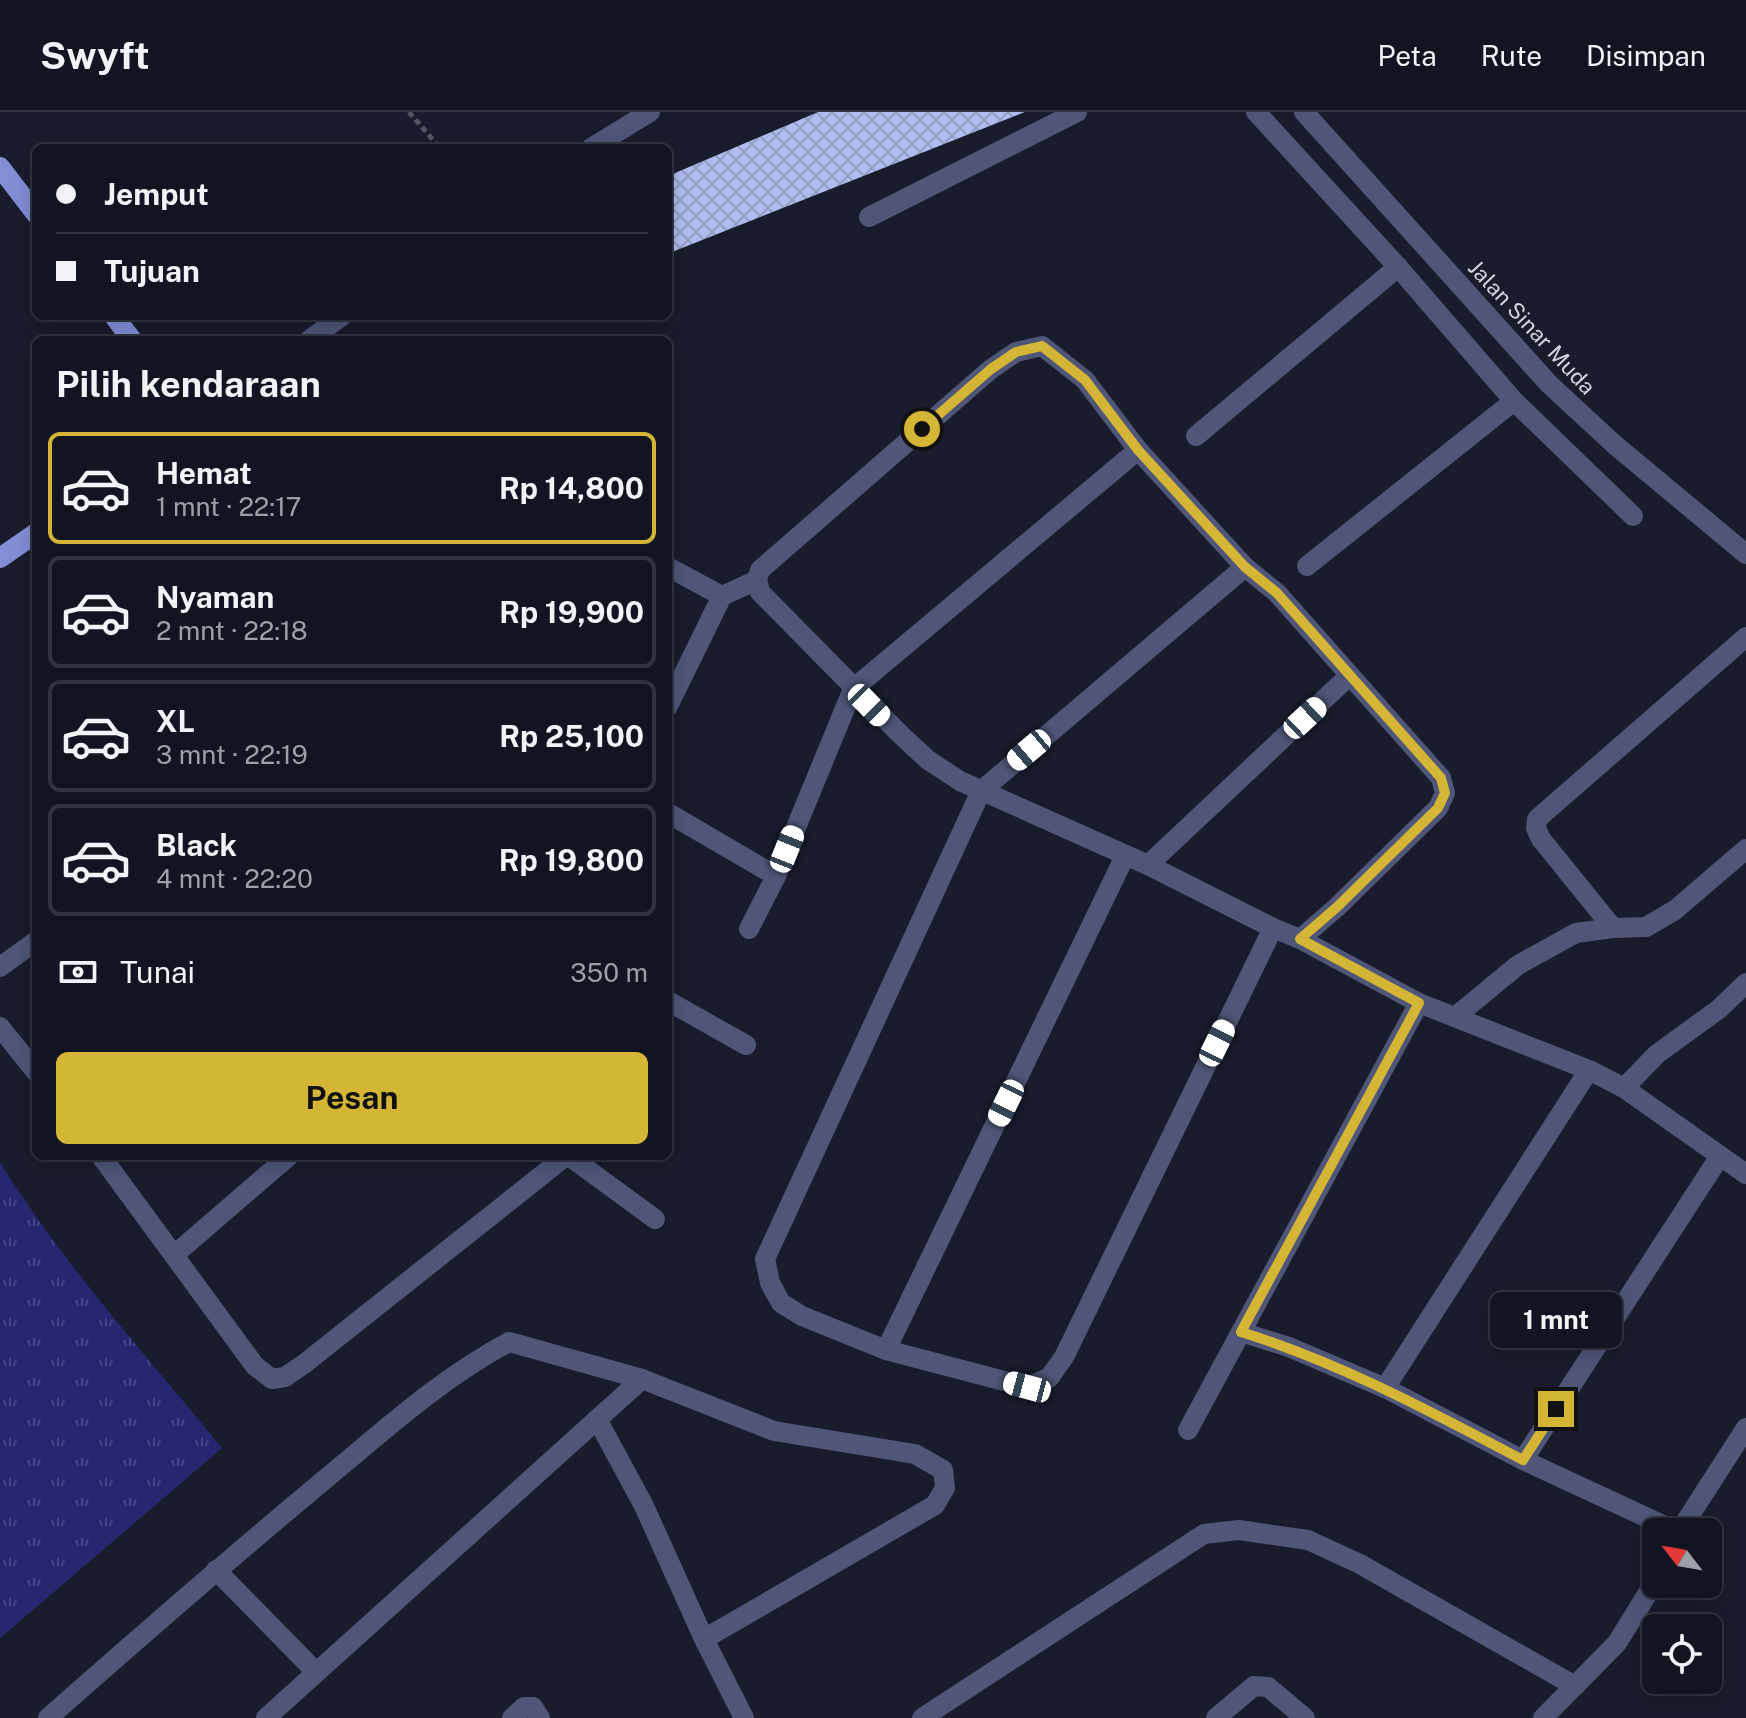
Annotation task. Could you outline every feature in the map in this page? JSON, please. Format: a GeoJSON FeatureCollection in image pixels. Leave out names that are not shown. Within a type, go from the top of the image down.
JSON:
{"type":"FeatureCollection","features":[{"type":"Feature","properties":{"kind":"main road"},"geometry":{"type":"LineString","coordinates":[[0,167],[32,209]]}},
{"type":"Feature","properties":{"kind":"main road"},"geometry":{"type":"LineString","coordinates":[[0,558],[32,536]]}},
{"type":"Feature","properties":{"kind":"street"},"geometry":{"type":"LineString","coordinates":[[598,144],[650,112]]}},
{"type":"Feature","properties":{"kind":"street"},"geometry":{"type":"LineString","coordinates":[[869,217],[1077,112]]}},
{"type":"Feature","properties":{"kind":"street"},"geometry":{"type":"LineString","coordinates":[[1256,112],[1398,267],[1514,401],[1633,516]]}},
{"type":"Feature","properties":{"kind":"street","name":"Jalan Sinar Muda"},"geometry":{"type":"LineString","coordinates":[[1304,112],[1549,384],[1615,445],[1746,554]]}},
{"type":"Feature","properties":{"kind":"street"},"geometry":{"type":"LineString","coordinates":[[1196,436],[1398,267]]}},
{"type":"Feature","properties":{"kind":"street"},"geometry":{"type":"LineString","coordinates":[[314,336],[336,320]]}},
{"type":"Feature","properties":{"kind":"street"},"geometry":{"type":"LineString","coordinates":[[1300,939],[1438,808],[1445,793],[1441,778],[1277,593],[1245,567],[1138,450],[1085,380],[1042,346],[1016,352],[991,369],[760,570],[757,580],[760,592],[853,689],[928,760],[960,781],[1148,865],[1300,939],[1419,1003],[1589,1070],[1624,1088],[1746,1174]]}},
{"type":"Feature","properties":{"kind":"street"},"geometry":{"type":"LineString","coordinates":[[1307,566],[1514,401]]}},
{"type":"Feature","properties":{"kind":"street"},"geometry":{"type":"LineString","coordinates":[[749,929],[776,876],[853,689],[1138,450]]}},
{"type":"Feature","properties":{"kind":"street"},"geometry":{"type":"LineString","coordinates":[[1245,567],[981,791],[765,1259],[770,1283],[781,1303],[802,1316],[886,1350],[1027,1387],[1049,1378],[1064,1357],[1273,928]]}},
{"type":"Feature","properties":{"kind":"street"},"geometry":{"type":"LineString","coordinates":[[672,569],[722,596]]}},
{"type":"Feature","properties":{"kind":"street"},"geometry":{"type":"LineString","coordinates":[[672,698],[722,596],[757,580]]}},
{"type":"Feature","properties":{"kind":"street"},"geometry":{"type":"LineString","coordinates":[[1613,928],[1541,839],[1536,828],[1537,819],[1746,637]]}},
{"type":"Feature","properties":{"kind":"street"},"geometry":{"type":"LineString","coordinates":[[1148,865],[1349,676]]}},
{"type":"Feature","properties":{"kind":"street"},"geometry":{"type":"LineString","coordinates":[[672,815],[776,876]]}},
{"type":"Feature","properties":{"kind":"street"},"geometry":{"type":"LineString","coordinates":[[1455,1017],[1518,965],[1576,933],[1646,927],[1675,910],[1746,849]]}},
{"type":"Feature","properties":{"kind":"street"},"geometry":{"type":"LineString","coordinates":[[886,1350],[1125,856]]}},
{"type":"Feature","properties":{"kind":"street"},"geometry":{"type":"LineString","coordinates":[[0,967],[32,944]]}},
{"type":"Feature","properties":{"kind":"street"},"geometry":{"type":"LineString","coordinates":[[1624,1088],[1657,1054],[1719,1009],[1746,983]]}},
{"type":"Feature","properties":{"kind":"street"},"geometry":{"type":"LineString","coordinates":[[672,1003],[746,1045]]}},
{"type":"Feature","properties":{"kind":"street"},"geometry":{"type":"LineString","coordinates":[[1188,1430],[1419,1003]]}},
{"type":"Feature","properties":{"kind":"street"},"geometry":{"type":"LineString","coordinates":[[0,1027],[32,1067]]}},
{"type":"Feature","properties":{"kind":"street"},"geometry":{"type":"LineString","coordinates":[[1385,1388],[1589,1070]]}},
{"type":"Feature","properties":{"kind":"street"},"geometry":{"type":"LineString","coordinates":[[1523,1460],[1720,1156]]}},
{"type":"Feature","properties":{"kind":"street"},"geometry":{"type":"LineString","coordinates":[[104,1160],[255,1366],[272,1379],[285,1377],[563,1160]]}},
{"type":"Feature","properties":{"kind":"street"},"geometry":{"type":"LineString","coordinates":[[174,1255],[284,1160]]}},
{"type":"Feature","properties":{"kind":"street"},"geometry":{"type":"LineString","coordinates":[[574,1160],[655,1219]]}},
{"type":"Feature","properties":{"kind":"street"},"geometry":{"type":"LineString","coordinates":[[1241,1332],[1289,1347],[1385,1388],[1523,1460],[1649,1518]]}},
{"type":"Feature","properties":{"kind":"street"},"geometry":{"type":"LineString","coordinates":[[48,1718],[216,1570],[446,1381],[509,1342],[642,1379],[774,1431],[915,1454],[943,1470],[945,1488],[935,1505],[704,1639]]}},
{"type":"Feature","properties":{"kind":"street"},"geometry":{"type":"LineString","coordinates":[[266,1718],[642,1379]]}},
{"type":"Feature","properties":{"kind":"street"},"geometry":{"type":"LineString","coordinates":[[597,1419],[644,1506],[704,1639],[744,1718]]}},
{"type":"Feature","properties":{"kind":"street"},"geometry":{"type":"LineString","coordinates":[[1688,1518],[1746,1428]]}},
{"type":"Feature","properties":{"kind":"street"},"geometry":{"type":"LineString","coordinates":[[922,1718],[1204,1534],[1239,1530],[1308,1540],[1360,1564],[1575,1686]]}},
{"type":"Feature","properties":{"kind":"street"},"geometry":{"type":"LineString","coordinates":[[216,1570],[315,1671]]}},
{"type":"Feature","properties":{"kind":"street"},"geometry":{"type":"LineString","coordinates":[[1543,1718],[1617,1643],[1645,1598]]}},
{"type":"Feature","properties":{"kind":"street"},"geometry":{"type":"LineString","coordinates":[[1216,1718],[1254,1686],[1268,1687],[1305,1718]]}},
{"type":"Feature","properties":{"kind":"street"},"geometry":{"type":"LineString","coordinates":[[512,1718],[524,1707],[533,1707],[540,1718]]}},
{"type":"Feature","properties":{"kind":"path"},"geometry":{"type":"LineString","coordinates":[[409,112],[437,144]]}},
{"type":"Feature","properties":{"kind":"green space"},"geometry":{"type":"Polygon","coordinates":[[[0,1162],[78,1273],[222,1448],[0,1638],[0,1162]]]}},
{"type":"Feature","properties":{"kind":"building"},"geometry":{"type":"Polygon","coordinates":[[[818,112],[1025,112],[672,252],[672,174],[818,112]]]}},
{"type":"Feature","properties":{"kind":"route"},"geometry":{"type":"LineString","coordinates":[[922,429],[991,369],[1016,352],[1042,346],[1085,380],[1138,450],[1245,567],[1277,593],[1441,778],[1445,793],[1438,808],[1300,939],[1419,1003],[1241,1332],[1289,1347],[1385,1388],[1523,1460],[1556,1409]]}}]}
